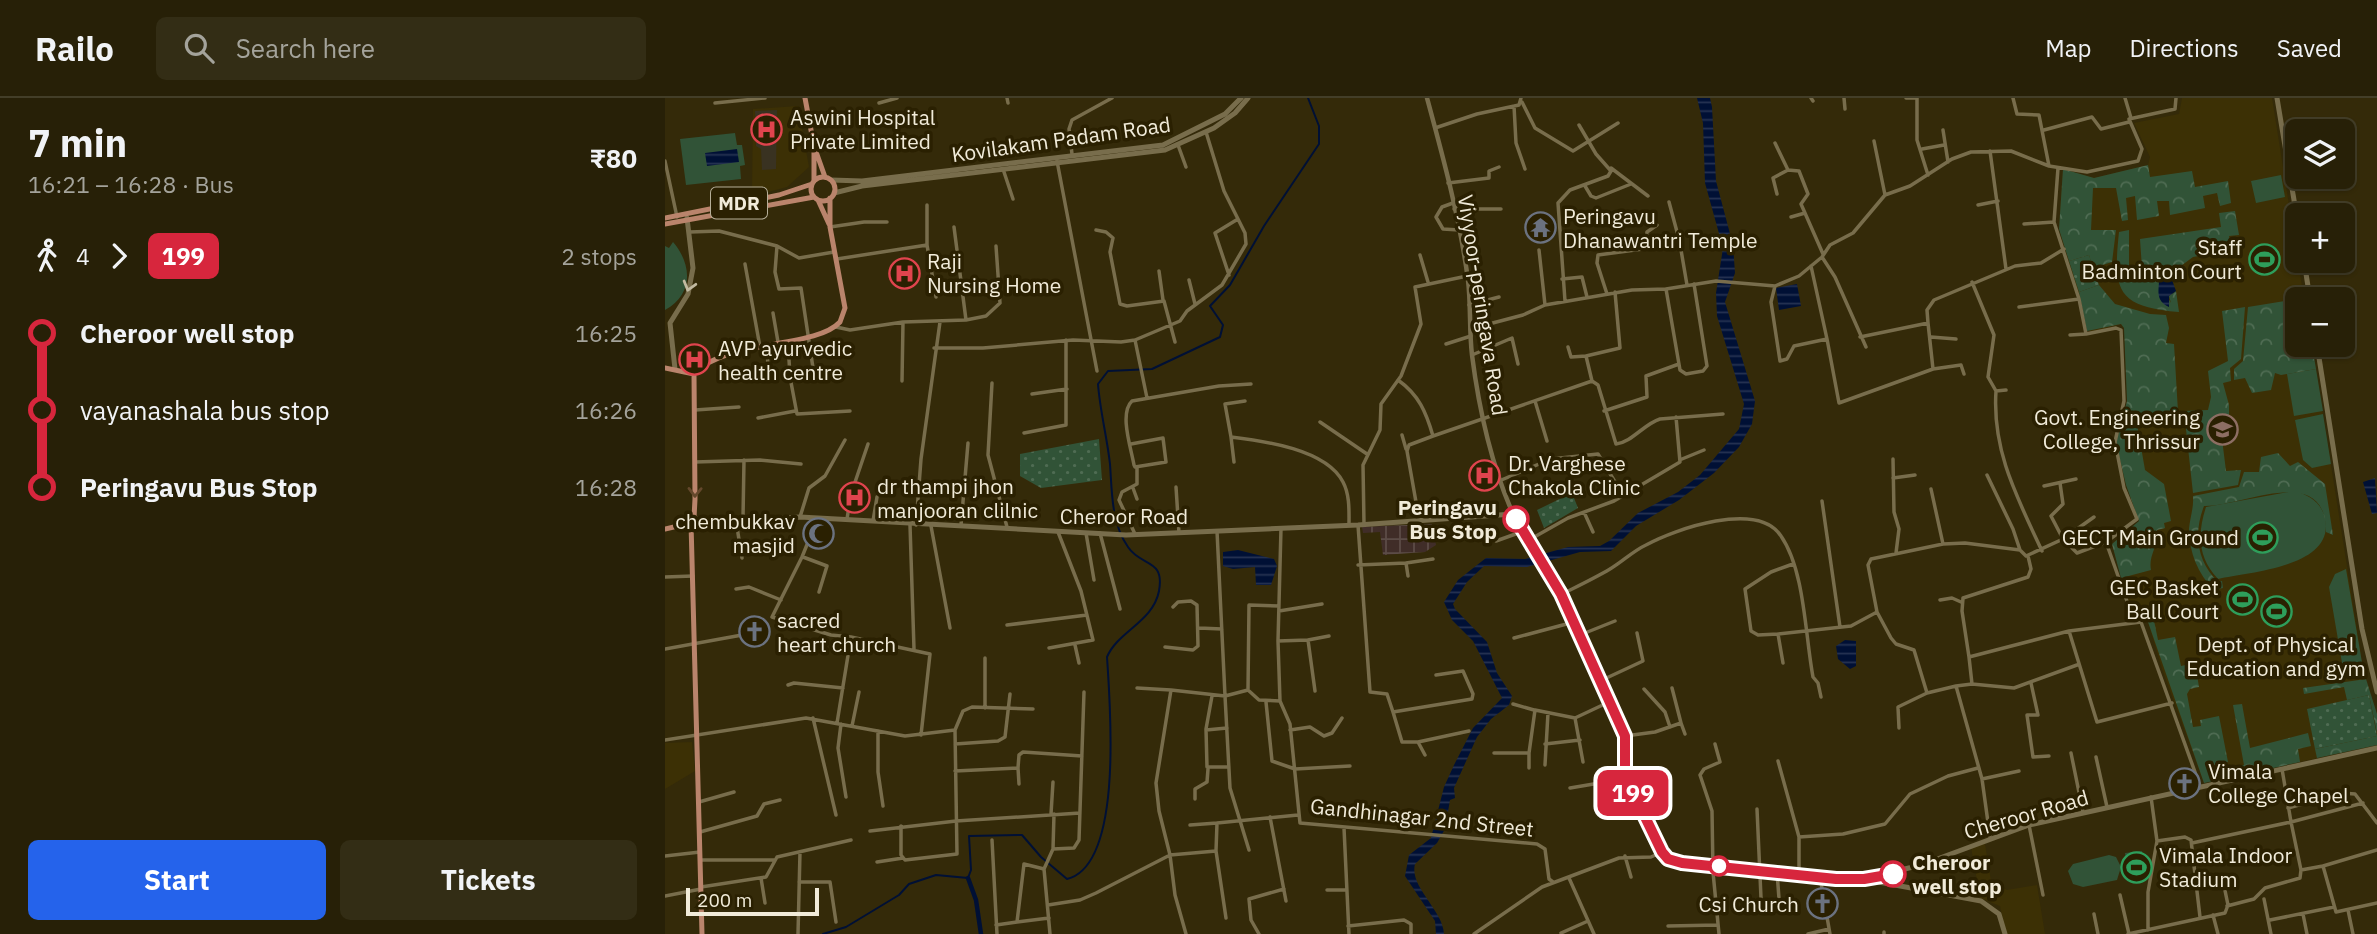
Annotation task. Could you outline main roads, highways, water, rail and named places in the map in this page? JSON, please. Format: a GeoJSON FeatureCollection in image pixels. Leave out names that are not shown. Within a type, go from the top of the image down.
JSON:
{"type":"FeatureCollection","features":[{"type":"Feature","properties":{"kind":"main road"},"geometry":{"type":"LineString","coordinates":[[805,98],[814,146],[813,183],[816,198],[830,227]]}},
{"type":"Feature","properties":{"kind":"main road","name":"Kovilakam Padam Road"},"geometry":{"type":"LineString","coordinates":[[832,196],[853,187],[1003,169],[1072,154],[1163,145],[1206,130],[1241,98]]}},
{"type":"Feature","properties":{"kind":"main road","name":"Kovilakam Padam Road"},"geometry":{"type":"LineString","coordinates":[[828,179],[862,181],[1057,158],[1151,152],[1178,145],[1206,130],[1235,113],[1248,98]]}},
{"type":"Feature","properties":{"kind":"main road"},"geometry":{"type":"LineString","coordinates":[[2277,98],[2294,203]]}},
{"type":"Feature","properties":{"kind":"main road"},"geometry":{"type":"LineString","coordinates":[[694,374],[711,361],[836,327],[844,316],[845,308],[830,227],[832,196],[814,146]]}},
{"type":"Feature","properties":{"kind":"main road"},"geometry":{"type":"LineString","coordinates":[[813,183],[828,179]]}},
{"type":"Feature","properties":{"kind":"main road","name":"MDR"},"geometry":{"type":"LineString","coordinates":[[769,201],[813,183]]}},
{"type":"Feature","properties":{"kind":"main road"},"geometry":{"type":"LineString","coordinates":[[816,198],[832,196]]}},
{"type":"Feature","properties":{"kind":"main road","name":"MDR"},"geometry":{"type":"LineString","coordinates":[[665,218],[769,201],[816,198]]}},
{"type":"Feature","properties":{"kind":"main road"},"geometry":{"type":"LineString","coordinates":[[675,369],[670,323],[691,283],[687,216]]}},
{"type":"Feature","properties":{"kind":"main road","name":"MDR"},"geometry":{"type":"LineString","coordinates":[[665,224],[677,218]]}},
{"type":"Feature","properties":{"kind":"main road"},"geometry":{"type":"LineString","coordinates":[[2319,357],[2367,656],[2377,692]]}},
{"type":"Feature","properties":{"kind":"main road"},"geometry":{"type":"LineString","coordinates":[[665,368],[694,374]]}},
{"type":"Feature","properties":{"kind":"main road"},"geometry":{"type":"LineString","coordinates":[[694,374],[693,576],[702,934]]}},
{"type":"Feature","properties":{"kind":"main road","name":"Cheroor Road"},"geometry":{"type":"LineString","coordinates":[[665,529],[693,521],[800,517],[1132,535],[1361,525],[1513,514],[1561,594],[1625,736],[1623,749],[1629,778],[1662,852],[1675,862],[1864,879],[1921,865],[1990,837],[2029,825],[2377,748]]}},
{"type":"Feature","properties":{"kind":"main road"},"geometry":{"type":"LineString","coordinates":[[1864,879],[1981,901],[2000,914],[2004,934]]}},
{"type":"Feature","properties":{"kind":"water"},"geometry":{"type":"Polygon","coordinates":[[[1697,98],[1710,98],[1712,107],[1716,181],[1733,245],[1735,273],[1725,302],[1755,401],[1752,424],[1739,447],[1714,473],[1679,500],[1636,526],[1611,551],[1580,552],[1527,567],[1484,566],[1467,582],[1453,604],[1487,642],[1497,673],[1512,696],[1509,705],[1491,719],[1477,737],[1454,788],[1455,798],[1450,800],[1445,829],[1437,843],[1415,864],[1417,881],[1442,925],[1444,934],[1436,934],[1435,921],[1405,876],[1409,855],[1431,838],[1444,787],[1454,765],[1473,728],[1502,698],[1473,641],[1452,620],[1444,602],[1458,580],[1486,558],[1525,559],[1568,547],[1600,546],[1609,541],[1638,513],[1678,492],[1700,475],[1739,429],[1744,404],[1717,316],[1716,293],[1723,248],[1705,183],[1703,123],[1697,98]]]}},
{"type":"Feature","properties":{"kind":"water"},"geometry":{"type":"Polygon","coordinates":[[[737,149],[739,162],[707,166],[705,153],[737,149]]]}},
{"type":"Feature","properties":{"kind":"water"},"geometry":{"type":"Polygon","coordinates":[[[2170,274],[2176,291],[2169,296],[2169,307],[2160,300],[2158,290],[2159,282],[2170,274]]]}},
{"type":"Feature","properties":{"kind":"water"},"geometry":{"type":"Polygon","coordinates":[[[1797,284],[1801,306],[1779,310],[1776,288],[1797,284]]]}},
{"type":"Feature","properties":{"kind":"water"},"geometry":{"type":"Polygon","coordinates":[[[2375,478],[2377,513],[2372,514],[2363,482],[2375,478]]]}},
{"type":"Feature","properties":{"kind":"water"},"geometry":{"type":"Polygon","coordinates":[[[1238,550],[1274,559],[1277,566],[1271,585],[1256,585],[1255,567],[1233,569],[1223,566],[1223,552],[1238,550]]]}},
{"type":"Feature","properties":{"kind":"water"},"geometry":{"type":"Polygon","coordinates":[[[1845,640],[1856,641],[1856,666],[1850,669],[1838,659],[1836,646],[1845,640]]]}},
{"type":"Feature","properties":{"kind":"waterway"},"geometry":{"type":"LineString","coordinates":[[823,934],[846,927],[899,895],[909,884],[936,875],[968,878],[971,870],[969,836],[1022,835],[1041,857],[1067,879],[1085,867],[1098,845],[1110,780],[1107,657],[1119,640],[1150,611],[1159,591],[1160,580],[1155,568],[1128,547],[1118,528],[1098,384],[1108,371],[1152,369],[1220,337],[1223,325],[1210,306],[1230,285],[1264,226],[1319,144],[1319,126],[1308,98]]}},
{"type":"Feature","properties":{"kind":"waterway"},"geometry":{"type":"LineString","coordinates":[[968,878],[976,900],[981,934]]}},
{"type":"Feature","properties":{"kind":"place","name":"Aswini Hospital Private Limited"},"geometry":{"type":"Point","coordinates":[767,129]}},
{"type":"Feature","properties":{"kind":"place","name":"Peringavu Dhanawantri Temple"},"geometry":{"type":"Point","coordinates":[1540,228]}},
{"type":"Feature","properties":{"kind":"place","name":"Staff Badminton Court"},"geometry":{"type":"Point","coordinates":[2265,259]}},
{"type":"Feature","properties":{"kind":"place","name":"Raji Nursing Home"},"geometry":{"type":"Point","coordinates":[904,273]}},
{"type":"Feature","properties":{"kind":"place","name":"AVP ayurvedic health centre"},"geometry":{"type":"Point","coordinates":[695,360]}},
{"type":"Feature","properties":{"kind":"place","name":"Govt. Engineering College, Thrissur"},"geometry":{"type":"Point","coordinates":[2223,429]}},
{"type":"Feature","properties":{"kind":"place","name":"Dr. Varghese Chakola Clinic"},"geometry":{"type":"Point","coordinates":[1485,475]}},
{"type":"Feature","properties":{"kind":"place","name":"dr thampi jhon manjooran clilnic"},"geometry":{"type":"Point","coordinates":[854,498]}},
{"type":"Feature","properties":{"kind":"place","name":"Peringavu Bus Stop"},"geometry":{"type":"Point","coordinates":[1516,519]}},
{"type":"Feature","properties":{"kind":"place","name":"chembukkav masjid"},"geometry":{"type":"Point","coordinates":[818,533]}},
{"type":"Feature","properties":{"kind":"place","name":"GECT Main Ground"},"geometry":{"type":"Point","coordinates":[2262,537]}},
{"type":"Feature","properties":{"kind":"place","name":"GEC Basket Ball Court"},"geometry":{"type":"Point","coordinates":[2242,599]}},
{"type":"Feature","properties":{"kind":"place","name":"Dept. of Physical Education and gym"},"geometry":{"type":"Point","coordinates":[2276,612]}},
{"type":"Feature","properties":{"kind":"place","name":"sacred heart church"},"geometry":{"type":"Point","coordinates":[754,632]}},
{"type":"Feature","properties":{"kind":"place","name":"Vimala College Chapel"},"geometry":{"type":"Point","coordinates":[2185,783]}},
{"type":"Feature","properties":{"kind":"place","name":"Vimala Indoor Stadium"},"geometry":{"type":"Point","coordinates":[2136,867]}},
{"type":"Feature","properties":{"kind":"place","name":"Cheroor well stop"},"geometry":{"type":"Point","coordinates":[1893,874]}},
{"type":"Feature","properties":{"kind":"place","name":"Csi Church"},"geometry":{"type":"Point","coordinates":[1822,904]}}]}
